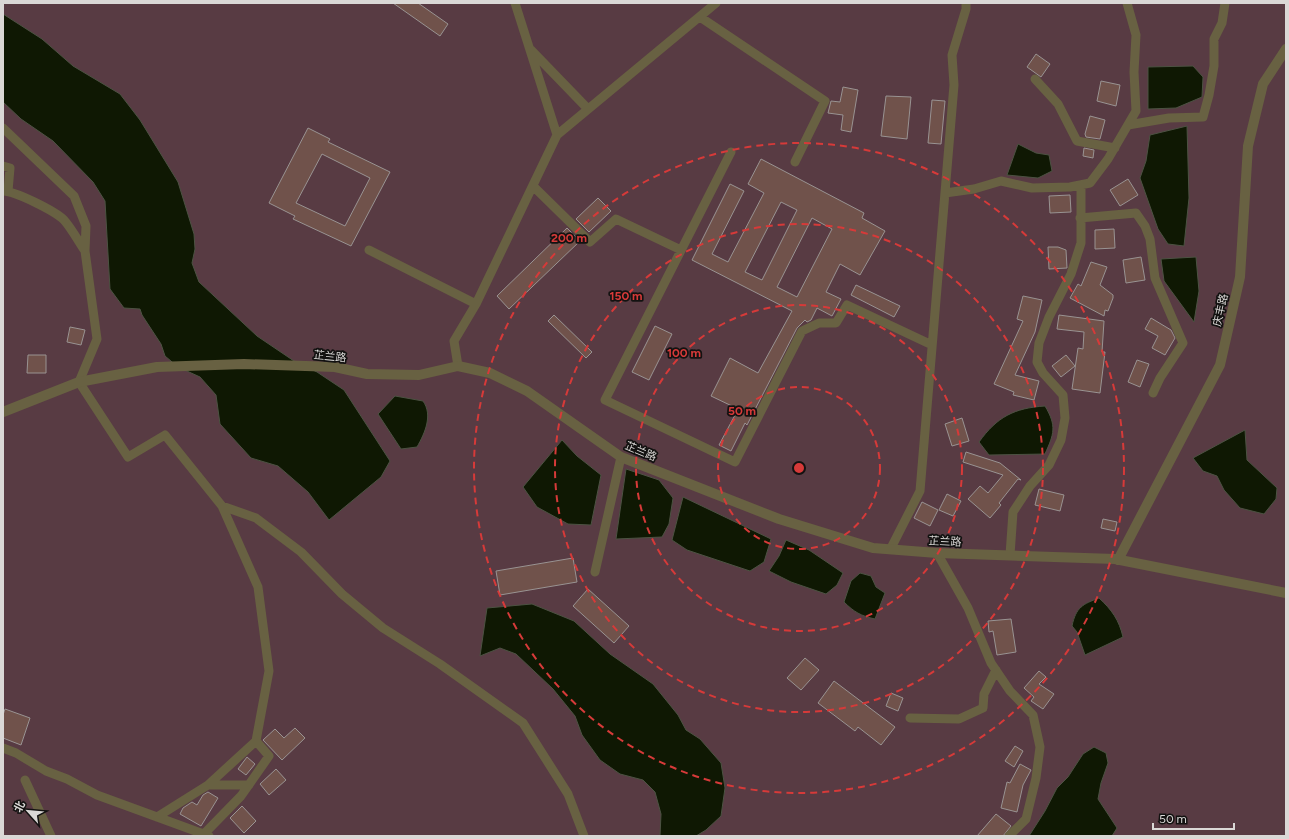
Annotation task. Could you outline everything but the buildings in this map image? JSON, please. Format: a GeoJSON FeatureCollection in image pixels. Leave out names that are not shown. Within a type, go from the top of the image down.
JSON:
{"type":"FeatureCollection","features":[{"type":"Feature","properties":{"kind":"street"},"geometry":{"type":"LineString","coordinates":[[515,3],[557,135]]}},
{"type":"Feature","properties":{"kind":"street"},"geometry":{"type":"LineString","coordinates":[[458,366],[454,341],[476,304],[557,135],[716,3]]}},
{"type":"Feature","properties":{"kind":"street"},"geometry":{"type":"LineString","coordinates":[[891,548],[920,491],[954,85],[952,55],[966,9],[966,3]]}},
{"type":"Feature","properties":{"kind":"street"},"geometry":{"type":"LineString","coordinates":[[945,193],[974,189],[1001,181],[1032,188],[1070,187],[1090,184],[1115,148],[1136,111],[1134,72],[1136,35],[1127,3]]}},
{"type":"Feature","properties":{"kind":"street"},"geometry":{"type":"LineString","coordinates":[[1128,125],[1168,118],[1202,117],[1209,95],[1214,66],[1214,39],[1222,23],[1225,3]]}},
{"type":"Feature","properties":{"kind":"street"},"geometry":{"type":"LineString","coordinates":[[700,17],[825,101],[795,162]]}},
{"type":"Feature","properties":{"kind":"street"},"geometry":{"type":"LineString","coordinates":[[530,49],[588,109]]}},
{"type":"Feature","properties":{"kind":"street","name":"庆丰路"},"geometry":{"type":"LineString","coordinates":[[1118,560],[1220,364],[1240,277],[1248,146],[1263,84],[1286,49]]}},
{"type":"Feature","properties":{"kind":"street"},"geometry":{"type":"LineString","coordinates":[[1035,80],[1058,104],[1076,141],[1115,148]]}},
{"type":"Feature","properties":{"kind":"street"},"geometry":{"type":"LineString","coordinates":[[3,128],[74,196],[86,226],[85,251],[96,339],[79,382],[128,457],[165,435],[222,506],[258,587],[270,671],[256,741],[208,785],[157,817]]}},
{"type":"Feature","properties":{"kind":"street"},"geometry":{"type":"LineString","coordinates":[[731,152],[605,400],[735,462],[802,331],[819,323],[836,323],[847,305],[932,345]]}},
{"type":"Feature","properties":{"kind":"street"},"geometry":{"type":"LineString","coordinates":[[3,166],[10,168],[5,192],[32,201],[63,220],[85,251]]}},
{"type":"Feature","properties":{"kind":"street"},"geometry":{"type":"LineString","coordinates":[[1010,555],[1013,512],[1030,486],[1049,465],[1061,440],[1065,418],[1063,395],[1043,373],[1037,362],[1039,343],[1049,317],[1071,274],[1081,242],[1081,185]]}},
{"type":"Feature","properties":{"kind":"street"},"geometry":{"type":"LineString","coordinates":[[533,186],[590,242],[616,218],[681,250]]}},
{"type":"Feature","properties":{"kind":"street"},"geometry":{"type":"LineString","coordinates":[[1080,218],[1136,214],[1145,226],[1150,239],[1156,278],[1183,343],[1160,378],[1153,393]]}},
{"type":"Feature","properties":{"kind":"street"},"geometry":{"type":"LineString","coordinates":[[369,250],[476,304]]}},
{"type":"Feature","properties":{"kind":"street","name":"芷兰路"},"geometry":{"type":"LineString","coordinates":[[3,412],[79,382],[157,367],[252,364],[335,366],[367,374],[419,375],[458,366],[490,373],[527,391],[621,457],[779,519],[873,548],[891,548],[938,553],[1118,560],[1286,592]]}},
{"type":"Feature","properties":{"kind":"street"},"geometry":{"type":"LineString","coordinates":[[595,572],[621,457]]}},
{"type":"Feature","properties":{"kind":"street"},"geometry":{"type":"LineString","coordinates":[[222,506],[256,518],[301,552],[342,594],[383,628],[472,686],[524,723],[568,794],[584,836]]}},
{"type":"Feature","properties":{"kind":"street"},"geometry":{"type":"LineString","coordinates":[[938,553],[968,608],[991,663],[1010,691],[1033,715],[1040,747],[1036,778],[1026,819],[1009,836]]}},
{"type":"Feature","properties":{"kind":"street"},"geometry":{"type":"LineString","coordinates":[[910,718],[960,719],[983,708],[984,694],[996,670]]}},
{"type":"Feature","properties":{"kind":"street"},"geometry":{"type":"LineString","coordinates":[[3,748],[16,753],[46,771],[67,779],[97,795],[206,835],[241,796],[269,756],[256,741]]}},
{"type":"Feature","properties":{"kind":"street"},"geometry":{"type":"LineString","coordinates":[[25,780],[51,836]]}},
{"type":"Feature","properties":{"kind":"street"},"geometry":{"type":"LineString","coordinates":[[208,785],[249,785]]}},
{"type":"Feature","properties":{"kind":"shaded area"},"geometry":{"type":"Polygon","coordinates":[[[3,3],[1286,3],[1286,836],[3,836],[3,3]]]}},
{"type":"Feature","properties":{"kind":"shaded area"},"geometry":{"type":"Polygon","coordinates":[[[3,14],[42,39],[73,66],[120,94],[140,120],[178,182],[194,234],[195,249],[192,263],[199,282],[257,336],[294,361],[317,372],[344,390],[390,461],[381,477],[329,520],[308,492],[278,466],[251,458],[220,424],[216,395],[200,377],[178,367],[165,356],[161,344],[142,315],[140,309],[124,308],[110,289],[105,201],[93,182],[53,141],[21,119],[3,102],[3,14]]]}},
{"type":"Feature","properties":{"kind":"shaded area"},"geometry":{"type":"Polygon","coordinates":[[[1193,66],[1203,77],[1202,97],[1176,108],[1148,109],[1148,67],[1193,66]]]}},
{"type":"Feature","properties":{"kind":"shaded area"},"geometry":{"type":"Polygon","coordinates":[[[1187,126],[1189,198],[1184,246],[1168,244],[1158,229],[1140,178],[1146,161],[1150,135],[1187,126]]]}},
{"type":"Feature","properties":{"kind":"shaded area"},"geometry":{"type":"Polygon","coordinates":[[[1018,144],[1036,153],[1049,155],[1052,171],[1038,178],[1007,175],[1018,144]]]}},
{"type":"Feature","properties":{"kind":"shaded area"},"geometry":{"type":"Polygon","coordinates":[[[1196,257],[1199,291],[1194,322],[1164,281],[1161,259],[1196,257]]]}},
{"type":"Feature","properties":{"kind":"shaded area"},"geometry":{"type":"Polygon","coordinates":[[[395,396],[423,401],[426,406],[428,418],[427,424],[417,447],[401,449],[378,414],[395,396]]]}},
{"type":"Feature","properties":{"kind":"shaded area"},"geometry":{"type":"Polygon","coordinates":[[[1045,406],[1053,425],[1053,430],[1045,454],[989,455],[979,442],[993,426],[1007,415],[1024,409],[1045,406]]]}},
{"type":"Feature","properties":{"kind":"shaded area"},"geometry":{"type":"Polygon","coordinates":[[[1245,430],[1247,460],[1277,488],[1276,499],[1264,514],[1240,508],[1224,490],[1217,476],[1203,471],[1193,458],[1245,430]]]}},
{"type":"Feature","properties":{"kind":"shaded area"},"geometry":{"type":"Polygon","coordinates":[[[562,440],[577,456],[601,475],[591,525],[568,524],[537,507],[523,487],[562,440]]]}},
{"type":"Feature","properties":{"kind":"shaded area"},"geometry":{"type":"Polygon","coordinates":[[[626,469],[659,480],[673,498],[669,524],[662,537],[616,539],[626,469]]]}},
{"type":"Feature","properties":{"kind":"shaded area"},"geometry":{"type":"Polygon","coordinates":[[[683,497],[771,539],[764,562],[750,571],[687,550],[672,540],[683,497]]]}},
{"type":"Feature","properties":{"kind":"shaded area"},"geometry":{"type":"Polygon","coordinates":[[[786,540],[809,550],[843,573],[837,585],[826,594],[791,582],[769,571],[779,556],[786,540]]]}},
{"type":"Feature","properties":{"kind":"shaded area"},"geometry":{"type":"Polygon","coordinates":[[[860,573],[871,576],[876,587],[885,593],[875,619],[858,613],[844,602],[851,581],[860,573]]]}},
{"type":"Feature","properties":{"kind":"shaded area"},"geometry":{"type":"Polygon","coordinates":[[[1099,598],[1114,616],[1123,637],[1085,655],[1077,632],[1072,626],[1078,610],[1084,604],[1099,598]]]}},
{"type":"Feature","properties":{"kind":"shaded area"},"geometry":{"type":"Polygon","coordinates":[[[532,604],[574,621],[610,654],[653,684],[678,715],[686,730],[700,739],[721,763],[725,788],[721,816],[706,830],[696,836],[660,836],[661,814],[655,792],[643,780],[620,774],[600,760],[582,735],[575,716],[553,689],[516,654],[500,648],[480,656],[487,608],[532,604]]]}},
{"type":"Feature","properties":{"kind":"shaded area"},"geometry":{"type":"Polygon","coordinates":[[[1094,747],[1106,753],[1108,763],[1101,783],[1098,799],[1117,828],[1112,836],[1029,836],[1045,811],[1057,788],[1068,777],[1083,754],[1094,747]]]}}]}
